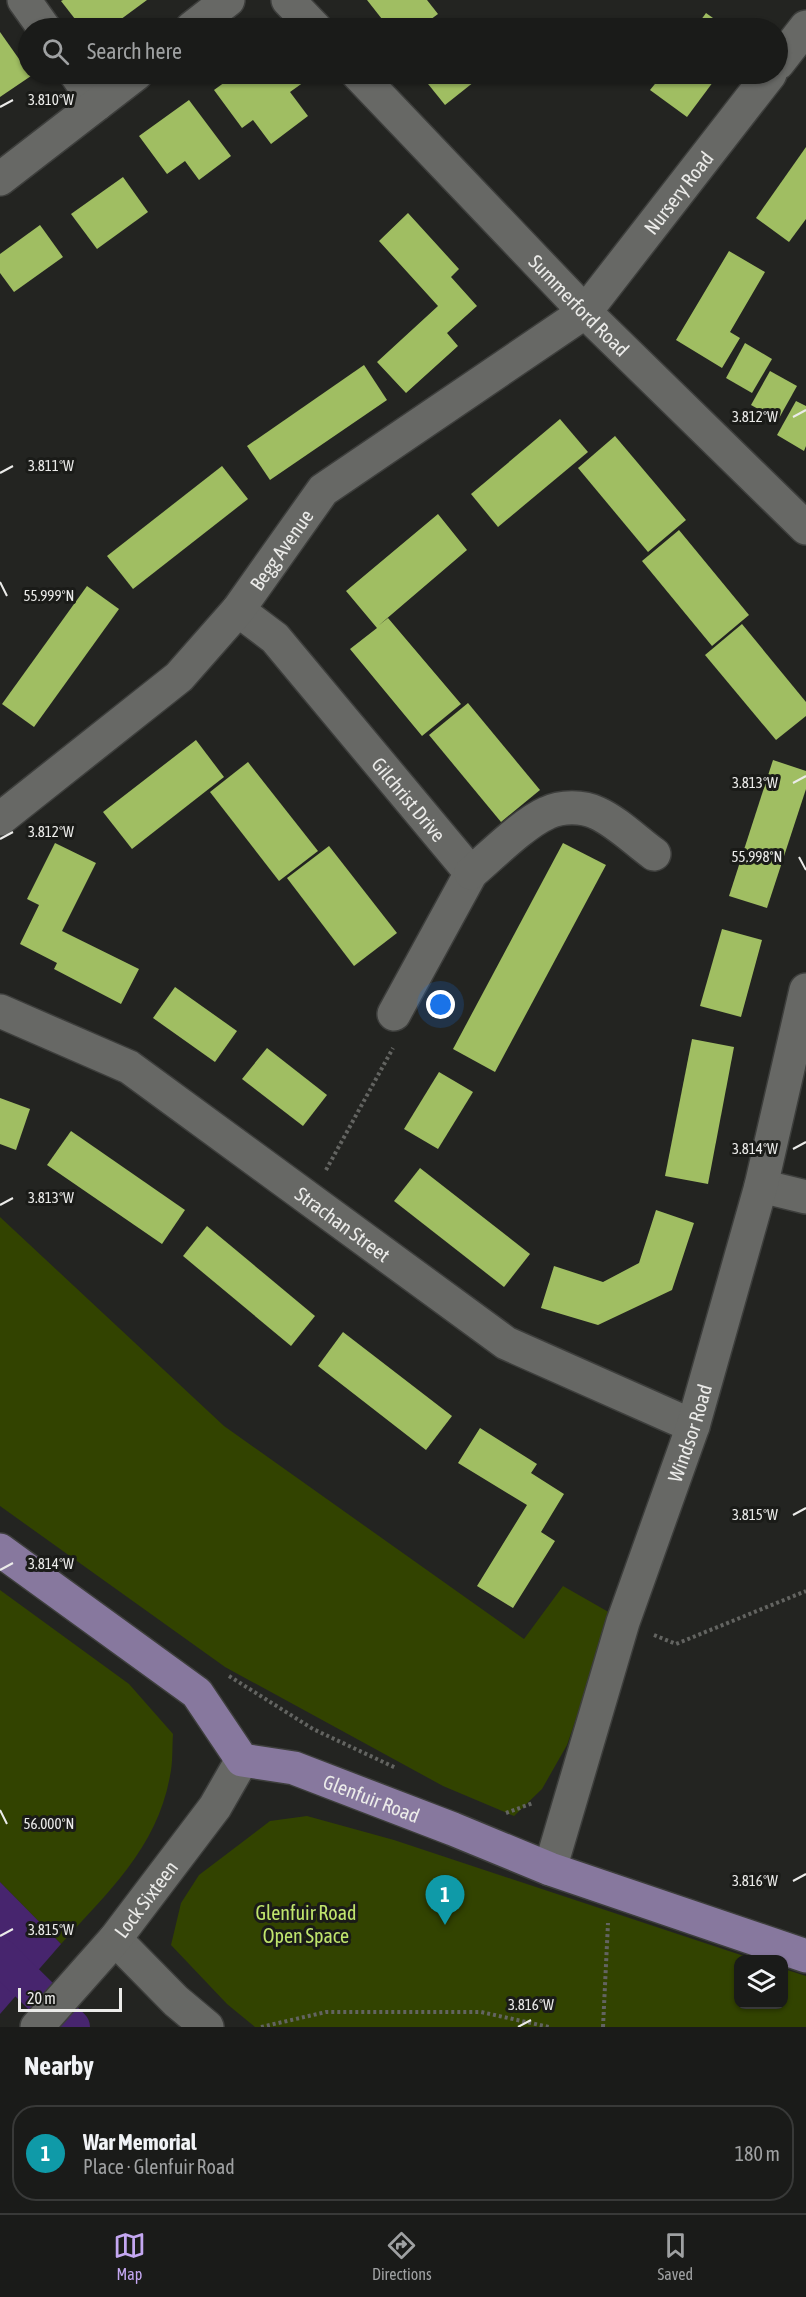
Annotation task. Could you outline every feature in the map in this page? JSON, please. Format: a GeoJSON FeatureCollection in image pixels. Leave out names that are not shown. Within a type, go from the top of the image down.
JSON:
{"type":"FeatureCollection","features":[{"type":"Feature","properties":{"kind":"main road"},"geometry":{"type":"LineString","coordinates":[[0,1550],[198,1693],[242,1761]]}},
{"type":"Feature","properties":{"kind":"main road","name":"Glenfuir Road"},"geometry":{"type":"LineString","coordinates":[[242,1761],[294,1768],[550,1869],[806,1956]]}},
{"type":"Feature","properties":{"kind":"street"},"geometry":{"type":"LineString","coordinates":[[24,0],[37,18]]}},
{"type":"Feature","properties":{"kind":"street"},"geometry":{"type":"LineString","coordinates":[[205,18],[228,0]]}},
{"type":"Feature","properties":{"kind":"street"},"geometry":{"type":"LineString","coordinates":[[288,0],[305,18]]}},
{"type":"Feature","properties":{"kind":"street"},"geometry":{"type":"LineString","coordinates":[[788,49],[806,27]]}},
{"type":"Feature","properties":{"kind":"street"},"geometry":{"type":"LineString","coordinates":[[82,84],[97,104]]}},
{"type":"Feature","properties":{"kind":"street"},"geometry":{"type":"LineString","coordinates":[[0,179],[123,84]]}},
{"type":"Feature","properties":{"kind":"street","name":"Summerford Road"},"geometry":{"type":"LineString","coordinates":[[368,84],[585,312],[806,528]]}},
{"type":"Feature","properties":{"kind":"street","name":"Nursery Road"},"geometry":{"type":"LineString","coordinates":[[585,312],[762,84]]}},
{"type":"Feature","properties":{"kind":"street","name":"Begg Avenue"},"geometry":{"type":"LineString","coordinates":[[0,819],[179,677],[238,610],[323,490],[585,312]]}},
{"type":"Feature","properties":{"kind":"street","name":"Gilchrist Drive"},"geometry":{"type":"LineString","coordinates":[[238,610],[275,638],[471,873]]}},
{"type":"Feature","properties":{"kind":"street"},"geometry":{"type":"LineString","coordinates":[[394,1014],[471,873],[535,820],[548,812],[562,808],[596,812],[654,854]]}},
{"type":"Feature","properties":{"kind":"street","name":"Windsor Road"},"geometry":{"type":"LineString","coordinates":[[550,1869],[623,1622],[693,1426],[761,1186],[806,990]]}},
{"type":"Feature","properties":{"kind":"street","name":"Strachan Street"},"geometry":{"type":"LineString","coordinates":[[0,1011],[129,1067],[506,1343],[693,1426]]}},
{"type":"Feature","properties":{"kind":"street"},"geometry":{"type":"LineString","coordinates":[[761,1186],[806,1197]]}},
{"type":"Feature","properties":{"kind":"street","name":"Lock Sixteen"},"geometry":{"type":"LineString","coordinates":[[37,2027],[115,1939],[214,1807],[242,1761]]}},
{"type":"Feature","properties":{"kind":"street"},"geometry":{"type":"LineString","coordinates":[[115,1939],[176,2001],[207,2027]]}},
{"type":"Feature","properties":{"kind":"path"},"geometry":{"type":"LineString","coordinates":[[310,1200],[393,1051],[394,1014]]}},
{"type":"Feature","properties":{"kind":"path"},"geometry":{"type":"LineString","coordinates":[[623,1622],[676,1644],[806,1590]]}},
{"type":"Feature","properties":{"kind":"path"},"geometry":{"type":"LineString","coordinates":[[221,1671],[312,1729],[399,1769]]}},
{"type":"Feature","properties":{"kind":"path"},"geometry":{"type":"LineString","coordinates":[[498,1816],[537,1801]]}},
{"type":"Feature","properties":{"kind":"path"},"geometry":{"type":"LineString","coordinates":[[603,2027],[609,1944],[607,1889]]}},
{"type":"Feature","properties":{"kind":"path"},"geometry":{"type":"LineString","coordinates":[[261,2027],[326,2012],[481,2012],[549,2027]]}},
{"type":"Feature","properties":{"kind":"green space"},"geometry":{"type":"Polygon","coordinates":[[[0,1217],[224,1426],[524,1639],[563,1586],[612,1614],[567,1745],[542,1789],[514,1816],[443,1786],[225,1667],[0,1506],[0,1217]]]}},
{"type":"Feature","properties":{"kind":"green space"},"geometry":{"type":"Polygon","coordinates":[[[0,1590],[129,1684],[173,1734],[170,1776],[164,1802],[154,1825],[128,1868],[61,1944],[0,1882],[0,1590]]]}},
{"type":"Feature","properties":{"kind":"green space","name":"Glenfuir Road Open Space"},"geometry":{"type":"Polygon","coordinates":[[[307,1816],[394,1840],[741,1955],[734,1955],[734,2009],[788,2009],[788,1970],[806,1976],[806,2027],[255,2027],[227,2004],[171,1945],[181,1903],[199,1875],[270,1821],[307,1816]]]}},
{"type":"Feature","properties":{"kind":"shaded area"},"geometry":{"type":"Polygon","coordinates":[[[0,1882],[61,1944],[0,2014],[0,1882]]]}},
{"type":"Feature","properties":{"kind":"building"},"geometry":{"type":"Polygon","coordinates":[[[147,0],[123,18],[74,18],[61,1],[147,0]]]}},
{"type":"Feature","properties":{"kind":"building"},"geometry":{"type":"Polygon","coordinates":[[[367,0],[427,0],[438,14],[433,18],[381,18],[367,0]]]}},
{"type":"Feature","properties":{"kind":"building"},"geometry":{"type":"Polygon","coordinates":[[[706,13],[713,18],[702,18],[706,13]]]}},
{"type":"Feature","properties":{"kind":"building"},"geometry":{"type":"Polygon","coordinates":[[[0,32],[18,58],[19,84],[0,97],[0,32]]]}},
{"type":"Feature","properties":{"kind":"building"},"geometry":{"type":"Polygon","coordinates":[[[222,84],[301,84],[290,92],[308,116],[271,144],[253,120],[242,128],[214,90],[222,84]]]}},
{"type":"Feature","properties":{"kind":"building"},"geometry":{"type":"Polygon","coordinates":[[[428,84],[471,84],[445,105],[428,84]]]}},
{"type":"Feature","properties":{"kind":"building"},"geometry":{"type":"Polygon","coordinates":[[[655,84],[712,84],[687,117],[650,90],[655,84]]]}},
{"type":"Feature","properties":{"kind":"building"},"geometry":{"type":"Polygon","coordinates":[[[189,100],[231,156],[199,180],[185,161],[167,174],[139,136],[189,100]]]}},
{"type":"Feature","properties":{"kind":"building"},"geometry":{"type":"Polygon","coordinates":[[[806,147],[806,219],[789,242],[756,218],[806,147]]]}},
{"type":"Feature","properties":{"kind":"building"},"geometry":{"type":"Polygon","coordinates":[[[123,177],[148,212],[97,249],[71,214],[123,177]]]}},
{"type":"Feature","properties":{"kind":"building"},"geometry":{"type":"Polygon","coordinates":[[[408,213],[459,269],[451,277],[477,306],[447,333],[458,346],[406,393],[377,362],[438,306],[379,241],[408,213]]]}},
{"type":"Feature","properties":{"kind":"building"},"geometry":{"type":"Polygon","coordinates":[[[40,225],[63,257],[14,292],[0,273],[0,254],[40,225]]]}},
{"type":"Feature","properties":{"kind":"building"},"geometry":{"type":"Polygon","coordinates":[[[729,251],[765,272],[730,332],[740,338],[722,368],[676,340],[729,251]]]}},
{"type":"Feature","properties":{"kind":"building"},"geometry":{"type":"Polygon","coordinates":[[[745,343],[772,359],[752,393],[726,378],[745,343]]]}},
{"type":"Feature","properties":{"kind":"building"},"geometry":{"type":"Polygon","coordinates":[[[364,365],[387,400],[270,480],[247,446],[364,365]]]}},
{"type":"Feature","properties":{"kind":"building"},"geometry":{"type":"Polygon","coordinates":[[[770,371],[797,386],[778,420],[751,405],[770,371]]]}},
{"type":"Feature","properties":{"kind":"building"},"geometry":{"type":"Polygon","coordinates":[[[796,401],[806,406],[804,451],[777,435],[796,401]]]}},
{"type":"Feature","properties":{"kind":"building"},"geometry":{"type":"Polygon","coordinates":[[[560,419],[588,452],[498,527],[471,494],[560,419]]]}},
{"type":"Feature","properties":{"kind":"building"},"geometry":{"type":"Polygon","coordinates":[[[615,436],[686,520],[648,552],[578,468],[615,436]]]}},
{"type":"Feature","properties":{"kind":"building"},"geometry":{"type":"Polygon","coordinates":[[[222,466],[248,499],[133,589],[107,556],[222,466]]]}},
{"type":"Feature","properties":{"kind":"building"},"geometry":{"type":"Polygon","coordinates":[[[438,514],[467,550],[378,626],[388,618],[461,704],[422,736],[350,649],[377,628],[346,591],[438,514]]]}},
{"type":"Feature","properties":{"kind":"building"},"geometry":{"type":"Polygon","coordinates":[[[679,530],[749,615],[712,646],[642,561],[679,530]]]}},
{"type":"Feature","properties":{"kind":"building"},"geometry":{"type":"Polygon","coordinates":[[[87,586],[119,609],[34,727],[2,704],[87,586]]]}},
{"type":"Feature","properties":{"kind":"building"},"geometry":{"type":"Polygon","coordinates":[[[742,624],[806,702],[806,716],[776,740],[705,655],[742,624]]]}},
{"type":"Feature","properties":{"kind":"building"},"geometry":{"type":"Polygon","coordinates":[[[468,703],[540,790],[501,822],[429,735],[468,703]]]}},
{"type":"Feature","properties":{"kind":"building"},"geometry":{"type":"Polygon","coordinates":[[[196,740],[224,777],[132,849],[103,812],[196,740]]]}},
{"type":"Feature","properties":{"kind":"building"},"geometry":{"type":"Polygon","coordinates":[[[773,760],[806,771],[806,789],[767,908],[729,896],[773,760]]]}},
{"type":"Feature","properties":{"kind":"building"},"geometry":{"type":"Polygon","coordinates":[[[248,762],[318,851],[279,881],[210,792],[248,762]]]}},
{"type":"Feature","properties":{"kind":"building"},"geometry":{"type":"Polygon","coordinates":[[[55,843],[96,863],[62,931],[139,969],[121,1004],[54,969],[57,963],[20,944],[39,905],[27,899],[55,843]]]}},
{"type":"Feature","properties":{"kind":"building"},"geometry":{"type":"Polygon","coordinates":[[[563,843],[606,865],[495,1072],[453,1049],[563,843]]]}},
{"type":"Feature","properties":{"kind":"building"},"geometry":{"type":"Polygon","coordinates":[[[329,846],[397,933],[354,966],[287,878],[329,846]]]}},
{"type":"Feature","properties":{"kind":"building"},"geometry":{"type":"Polygon","coordinates":[[[722,929],[762,940],[741,1017],[700,1006],[722,929]]]}},
{"type":"Feature","properties":{"kind":"building"},"geometry":{"type":"Polygon","coordinates":[[[175,987],[237,1031],[215,1062],[153,1018],[175,987]]]}},
{"type":"Feature","properties":{"kind":"building"},"geometry":{"type":"Polygon","coordinates":[[[692,1039],[734,1047],[708,1184],[665,1176],[692,1039]]]}},
{"type":"Feature","properties":{"kind":"building"},"geometry":{"type":"Polygon","coordinates":[[[267,1048],[327,1095],[303,1126],[242,1079],[267,1048]]]}},
{"type":"Feature","properties":{"kind":"building"},"geometry":{"type":"Polygon","coordinates":[[[439,1072],[473,1092],[438,1149],[404,1129],[439,1072]]]}},
{"type":"Feature","properties":{"kind":"building"},"geometry":{"type":"Polygon","coordinates":[[[0,1098],[30,1109],[16,1150],[0,1144],[0,1098]]]}},
{"type":"Feature","properties":{"kind":"building"},"geometry":{"type":"Polygon","coordinates":[[[71,1131],[185,1210],[162,1244],[47,1165],[71,1131]]]}},
{"type":"Feature","properties":{"kind":"building"},"geometry":{"type":"Polygon","coordinates":[[[420,1168],[530,1254],[504,1287],[394,1201],[420,1168]]]}},
{"type":"Feature","properties":{"kind":"building"},"geometry":{"type":"Polygon","coordinates":[[[656,1210],[694,1223],[672,1290],[598,1325],[541,1308],[554,1266],[603,1282],[639,1263],[656,1210]]]}},
{"type":"Feature","properties":{"kind":"building"},"geometry":{"type":"Polygon","coordinates":[[[207,1226],[315,1316],[291,1346],[183,1256],[207,1226]]]}},
{"type":"Feature","properties":{"kind":"building"},"geometry":{"type":"Polygon","coordinates":[[[343,1332],[452,1416],[426,1450],[318,1366],[343,1332]]]}},
{"type":"Feature","properties":{"kind":"building"},"geometry":{"type":"Polygon","coordinates":[[[480,1428],[537,1464],[531,1473],[564,1494],[541,1532],[555,1541],[513,1608],[477,1586],[527,1505],[458,1463],[480,1428]]]}},
{"type":"Feature","properties":{"kind":"waterway"},"geometry":{"type":"LineString","coordinates":[[0,1956],[72,2027]]}},
{"type":"Feature","properties":{"kind":"place","name":"War Memorial"},"geometry":{"type":"Point","coordinates":[445,1925]}}]}
